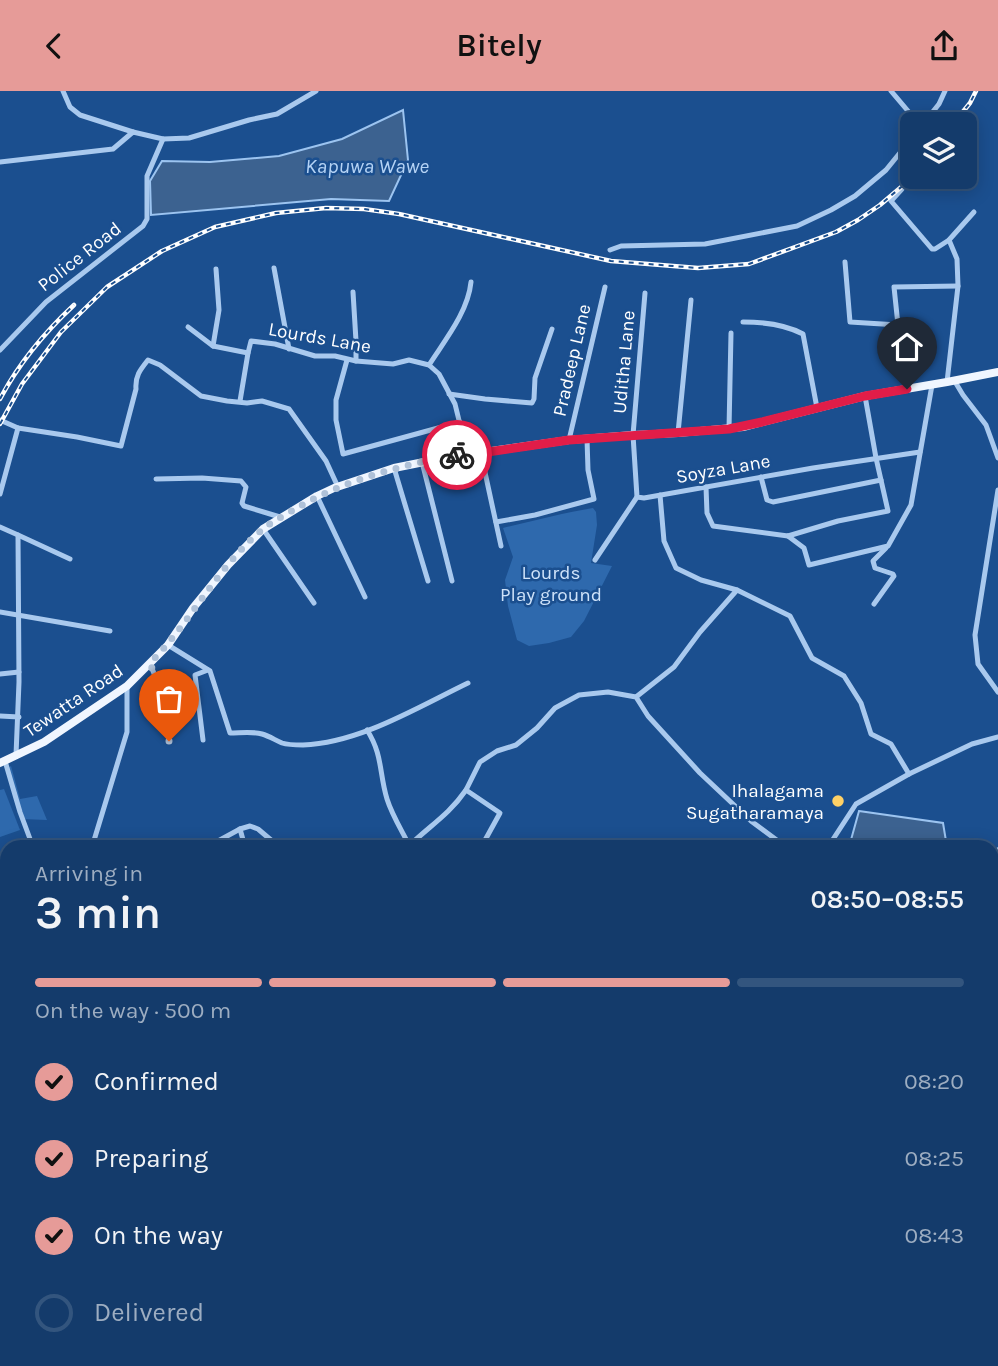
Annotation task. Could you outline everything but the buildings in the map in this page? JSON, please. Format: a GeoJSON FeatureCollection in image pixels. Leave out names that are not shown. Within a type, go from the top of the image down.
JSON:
{"type":"FeatureCollection","features":[{"type":"Feature","properties":{"kind":"main road","name":"Tewatta Road"},"geometry":{"type":"LineString","coordinates":[[2,762],[44,742],[127,686],[168,645],[193,608],[228,565],[263,529],[317,496],[338,487],[394,468],[467,453],[569,440],[729,429],[865,396],[998,372]]}},
{"type":"Feature","properties":{"kind":"street"},"geometry":{"type":"LineString","coordinates":[[63,91],[70,107],[80,115],[163,139],[189,138],[277,114],[316,91]]}},
{"type":"Feature","properties":{"kind":"street"},"geometry":{"type":"LineString","coordinates":[[891,91],[910,112]]}},
{"type":"Feature","properties":{"kind":"street"},"geometry":{"type":"LineString","coordinates":[[932,112],[945,91]]}},
{"type":"Feature","properties":{"kind":"street"},"geometry":{"type":"LineString","coordinates":[[0,162],[113,149],[133,132]]}},
{"type":"Feature","properties":{"kind":"street","name":"Police Road"},"geometry":{"type":"LineString","coordinates":[[0,350],[46,302],[143,226],[147,219],[147,176],[163,139]]}},
{"type":"Feature","properties":{"kind":"street"},"geometry":{"type":"LineString","coordinates":[[610,250],[621,247],[705,244],[797,226],[855,196],[886,170],[900,153]]}},
{"type":"Feature","properties":{"kind":"street"},"geometry":{"type":"LineString","coordinates":[[902,189],[891,201],[932,249],[949,240],[974,212]]}},
{"type":"Feature","properties":{"kind":"street"},"geometry":{"type":"LineString","coordinates":[[949,240],[957,259],[958,286],[951,381],[986,425],[998,458]]}},
{"type":"Feature","properties":{"kind":"street"},"geometry":{"type":"LineString","coordinates":[[845,262],[850,322],[898,325]]}},
{"type":"Feature","properties":{"kind":"street"},"geometry":{"type":"LineString","coordinates":[[274,268],[289,349]]}},
{"type":"Feature","properties":{"kind":"street"},"geometry":{"type":"LineString","coordinates":[[213,346],[219,310],[216,269]]}},
{"type":"Feature","properties":{"kind":"street"},"geometry":{"type":"LineString","coordinates":[[467,453],[455,404],[439,375],[429,365],[470,295],[471,282]]}},
{"type":"Feature","properties":{"kind":"street"},"geometry":{"type":"LineString","coordinates":[[907,389],[894,287],[958,286]]}},
{"type":"Feature","properties":{"kind":"street","name":"Pradeep Lane"},"geometry":{"type":"LineString","coordinates":[[569,440],[605,287]]}},
{"type":"Feature","properties":{"kind":"street"},"geometry":{"type":"LineString","coordinates":[[353,292],[356,361]]}},
{"type":"Feature","properties":{"kind":"street","name":"Uditha Lane"},"geometry":{"type":"LineString","coordinates":[[633,435],[645,293]]}},
{"type":"Feature","properties":{"kind":"street"},"geometry":{"type":"LineString","coordinates":[[678,433],[691,300]]}},
{"type":"Feature","properties":{"kind":"street"},"geometry":{"type":"LineString","coordinates":[[743,322],[792,328],[803,334],[817,408]]}},
{"type":"Feature","properties":{"kind":"street"},"geometry":{"type":"LineString","coordinates":[[188,327],[213,346],[248,353]]}},
{"type":"Feature","properties":{"kind":"street"},"geometry":{"type":"LineString","coordinates":[[449,394],[532,403],[534,378],[552,329]]}},
{"type":"Feature","properties":{"kind":"street"},"geometry":{"type":"LineString","coordinates":[[729,429],[731,333]]}},
{"type":"Feature","properties":{"kind":"street","name":"Lourds Lane"},"geometry":{"type":"LineString","coordinates":[[240,401],[251,341],[275,344],[315,356],[393,364],[409,360],[429,365]]}},
{"type":"Feature","properties":{"kind":"street"},"geometry":{"type":"LineString","coordinates":[[0,420],[18,428],[121,446],[136,389],[135,380],[148,360],[160,365],[201,396],[247,403],[261,401],[289,409],[326,461],[338,487]]}},
{"type":"Feature","properties":{"kind":"street"},"geometry":{"type":"LineString","coordinates":[[348,360],[335,400],[343,454],[460,422]]}},
{"type":"Feature","properties":{"kind":"street"},"geometry":{"type":"LineString","coordinates":[[874,604],[894,576],[875,568],[873,561],[888,546],[911,505],[932,385]]}},
{"type":"Feature","properties":{"kind":"street"},"geometry":{"type":"LineString","coordinates":[[706,487],[707,513],[713,526],[788,536],[838,521],[888,511],[865,396]]}},
{"type":"Feature","properties":{"kind":"street"},"geometry":{"type":"LineString","coordinates":[[0,494],[18,428]]}},
{"type":"Feature","properties":{"kind":"street"},"geometry":{"type":"LineString","coordinates":[[595,560],[637,496],[633,435]]}},
{"type":"Feature","properties":{"kind":"street"},"geometry":{"type":"LineString","coordinates":[[496,522],[536,515],[594,499],[588,470],[587,439]]}},
{"type":"Feature","properties":{"kind":"street","name":"Soyza Lane"},"geometry":{"type":"LineString","coordinates":[[637,496],[644,498],[920,452]]}},
{"type":"Feature","properties":{"kind":"street"},"geometry":{"type":"LineString","coordinates":[[481,453],[501,546]]}},
{"type":"Feature","properties":{"kind":"street"},"geometry":{"type":"LineString","coordinates":[[422,462],[452,581]]}},
{"type":"Feature","properties":{"kind":"street"},"geometry":{"type":"LineString","coordinates":[[394,468],[428,581]]}},
{"type":"Feature","properties":{"kind":"street"},"geometry":{"type":"LineString","coordinates":[[761,477],[767,500],[773,502],[881,480]]}},
{"type":"Feature","properties":{"kind":"street"},"geometry":{"type":"LineString","coordinates":[[156,479],[241,481],[246,487],[242,503],[244,506],[280,517]]}},
{"type":"Feature","properties":{"kind":"street"},"geometry":{"type":"LineString","coordinates":[[998,490],[975,635],[978,664],[998,692]]}},
{"type":"Feature","properties":{"kind":"street"},"geometry":{"type":"LineString","coordinates":[[660,495],[664,541],[676,568],[701,580],[737,590],[790,616],[812,658],[844,676],[861,703],[871,734],[891,744],[909,774]]}},
{"type":"Feature","properties":{"kind":"street"},"geometry":{"type":"LineString","coordinates":[[317,496],[365,597]]}},
{"type":"Feature","properties":{"kind":"street"},"geometry":{"type":"LineString","coordinates":[[0,527],[70,559]]}},
{"type":"Feature","properties":{"kind":"street"},"geometry":{"type":"LineString","coordinates":[[263,529],[314,603]]}},
{"type":"Feature","properties":{"kind":"street"},"geometry":{"type":"LineString","coordinates":[[16,755],[19,717],[18,535]]}},
{"type":"Feature","properties":{"kind":"street"},"geometry":{"type":"LineString","coordinates":[[788,536],[804,548],[809,565],[888,546]]}},
{"type":"Feature","properties":{"kind":"street"},"geometry":{"type":"LineString","coordinates":[[636,697],[674,667],[737,590]]}},
{"type":"Feature","properties":{"kind":"street"},"geometry":{"type":"LineString","coordinates":[[0,612],[110,631]]}},
{"type":"Feature","properties":{"kind":"street"},"geometry":{"type":"LineString","coordinates":[[168,645],[210,671],[230,733],[258,733],[284,744],[303,745],[338,740],[387,722],[468,683]]}},
{"type":"Feature","properties":{"kind":"street"},"geometry":{"type":"LineString","coordinates":[[150,663],[161,692],[169,741]]}},
{"type":"Feature","properties":{"kind":"street"},"geometry":{"type":"LineString","coordinates":[[203,740],[195,675],[208,670]]}},
{"type":"Feature","properties":{"kind":"street"},"geometry":{"type":"LineString","coordinates":[[0,674],[19,672]]}},
{"type":"Feature","properties":{"kind":"street"},"geometry":{"type":"LineString","coordinates":[[95,840],[127,732],[127,686]]}},
{"type":"Feature","properties":{"kind":"street"},"geometry":{"type":"LineString","coordinates":[[416,840],[457,804],[480,762],[497,751],[516,745],[537,728],[555,708],[579,695],[608,692],[636,697],[648,716],[700,773],[751,821],[777,840]]}},
{"type":"Feature","properties":{"kind":"street"},"geometry":{"type":"LineString","coordinates":[[0,716],[19,717]]}},
{"type":"Feature","properties":{"kind":"street"},"geometry":{"type":"LineString","coordinates":[[367,730],[379,755],[387,800],[405,840]]}},
{"type":"Feature","properties":{"kind":"street"},"geometry":{"type":"LineString","coordinates":[[833,840],[856,804],[909,774],[972,744],[998,737]]}},
{"type":"Feature","properties":{"kind":"street"},"geometry":{"type":"LineString","coordinates":[[2,762],[30,840]]}},
{"type":"Feature","properties":{"kind":"street"},"geometry":{"type":"LineString","coordinates":[[466,790],[500,813],[485,840]]}},
{"type":"Feature","properties":{"kind":"street"},"geometry":{"type":"LineString","coordinates":[[219,840],[250,826],[271,840]]}},
{"type":"Feature","properties":{"kind":"street"},"geometry":{"type":"LineString","coordinates":[[240,829],[243,840]]}},
{"type":"Feature","properties":{"kind":"green space","name":"Lourds Play ground"},"geometry":{"type":"Polygon","coordinates":[[[593,508],[597,525],[591,563],[612,566],[584,621],[571,637],[529,646],[517,640],[508,606],[505,580],[513,557],[503,528],[593,508]]]}},
{"type":"Feature","properties":{"kind":"green space"},"geometry":{"type":"Polygon","coordinates":[[[11,766],[20,799],[37,796],[47,820],[22,819],[8,768],[11,766]]]}},
{"type":"Feature","properties":{"kind":"green space"},"geometry":{"type":"Polygon","coordinates":[[[4,789],[20,830],[0,837],[0,790],[4,789]]]}},
{"type":"Feature","properties":{"kind":"water","name":"Kapuwa Wawe"},"geometry":{"type":"Polygon","coordinates":[[[403,110],[408,160],[389,201],[331,199],[151,215],[150,181],[162,161],[210,162],[279,156],[342,139],[403,110]]]}},
{"type":"Feature","properties":{"kind":"water"},"geometry":{"type":"Polygon","coordinates":[[[859,811],[943,823],[946,840],[851,840],[859,811]]]}},
{"type":"Feature","properties":{"kind":"railway"},"geometry":{"type":"LineString","coordinates":[[963,112],[976,91]]}},
{"type":"Feature","properties":{"kind":"railway"},"geometry":{"type":"LineString","coordinates":[[0,424],[22,384],[61,332],[107,287],[162,251],[215,227],[276,213],[326,208],[364,209],[399,214],[611,261],[698,268],[749,264],[836,232],[880,205],[900,188]]}},
{"type":"Feature","properties":{"kind":"railway"},"geometry":{"type":"LineString","coordinates":[[0,399],[33,349],[74,305]]}},
{"type":"Feature","properties":{"kind":"way so far"},"geometry":{"type":"LineString","coordinates":[[169,741],[161,692],[150,663],[168,645],[193,608],[228,565],[263,529],[334,488],[394,468],[457,455]]}},
{"type":"Feature","properties":{"kind":"place","name":"Ihalagama Sugatharamaya"},"geometry":{"type":"Point","coordinates":[838,801]}},
{"type":"Feature","properties":{"kind":"route"},"geometry":{"type":"LineString","coordinates":[[457,455],[569,440],[743,427],[865,396],[907,389]]}}]}
